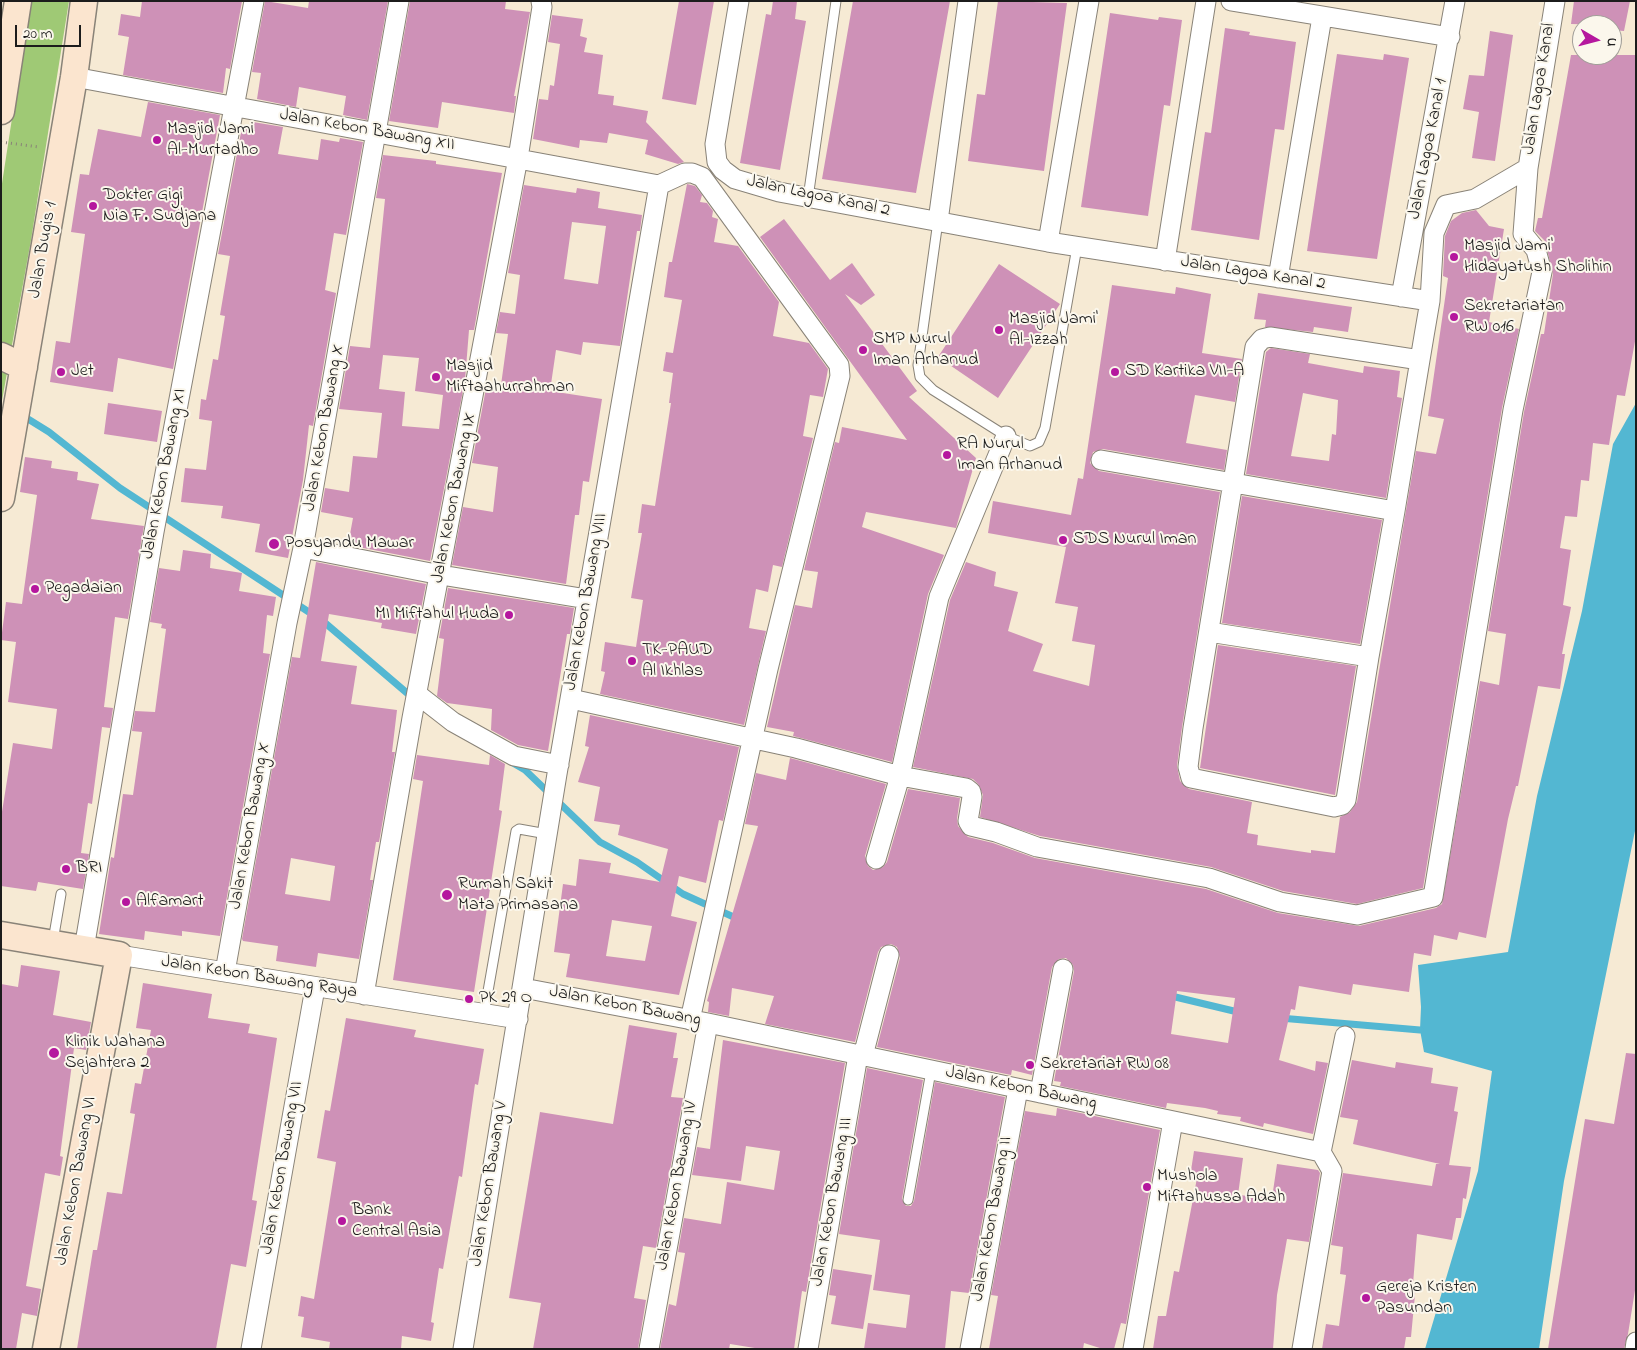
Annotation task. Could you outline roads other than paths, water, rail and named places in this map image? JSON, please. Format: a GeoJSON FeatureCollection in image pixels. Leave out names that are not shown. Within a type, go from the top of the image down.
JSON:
{"type":"FeatureCollection","features":[{"type":"Feature","properties":{"kind":"street"},"geometry":{"type":"LineString","coordinates":[[1,111],[5,58],[18,1]]}},
{"type":"Feature","properties":{"kind":"street","name":"Jalan Bugis 1"},"geometry":{"type":"LineString","coordinates":[[1,498],[14,428],[16,368],[74,77],[84,1]]}},
{"type":"Feature","properties":{"kind":"street","name":"Jalan Kebon Bawang XI"},"geometry":{"type":"LineString","coordinates":[[84,949],[161,490],[254,1]]}},
{"type":"Feature","properties":{"kind":"street","name":"Jalan Kebon Bawang X"},"geometry":{"type":"LineString","coordinates":[[225,972],[287,623],[303,548],[399,1]]}},
{"type":"Feature","properties":{"kind":"street","name":"Jalan Kebon Bawang IX"},"geometry":{"type":"LineString","coordinates":[[364,995],[412,718],[441,575],[518,158],[542,7],[541,1]]}},
{"type":"Feature","properties":{"kind":"street","name":"Jalan Lagoa Kanal 2"},"geometry":{"type":"LineString","coordinates":[[739,1],[715,144],[717,162],[723,170],[735,179],[808,198],[1048,242],[1430,302]]}},
{"type":"Feature","properties":{"kind":"street"},"geometry":{"type":"LineString","coordinates":[[938,221],[968,1]]}},
{"type":"Feature","properties":{"kind":"street"},"geometry":{"type":"LineString","coordinates":[[1048,242],[1089,1]]}},
{"type":"Feature","properties":{"kind":"street"},"geometry":{"type":"LineString","coordinates":[[1165,260],[1206,1]]}},
{"type":"Feature","properties":{"kind":"street"},"geometry":{"type":"LineString","coordinates":[[1231,1],[1450,37]]}},
{"type":"Feature","properties":{"kind":"street","name":"Jalan Lagoa Kanal 1"},"geometry":{"type":"LineString","coordinates":[[1401,297],[1450,37],[1455,1]]}},
{"type":"Feature","properties":{"kind":"street","name":"Jalan Lagoa Kanal"},"geometry":{"type":"LineString","coordinates":[[1209,632],[1188,767],[1191,778],[1334,807],[1342,805],[1346,800],[1430,302],[1434,233],[1446,206],[1475,199],[1528,168],[1555,1]]}},
{"type":"Feature","properties":{"kind":"street"},"geometry":{"type":"LineString","coordinates":[[1278,278],[1322,17]]}},
{"type":"Feature","properties":{"kind":"street","name":"Jalan Kebon Bawang XII"},"geometry":{"type":"LineString","coordinates":[[74,77],[659,185]]}},
{"type":"Feature","properties":{"kind":"street"},"geometry":{"type":"LineString","coordinates":[[571,699],[754,739],[900,776],[970,790],[972,797],[968,821],[970,826],[996,832],[1037,847],[1209,878],[1280,902],[1357,915],[1432,897],[1513,410],[1542,272],[1536,250],[1523,234],[1528,168]]}},
{"type":"Feature","properties":{"kind":"street","name":"Jalan Kebon Bawang IV"},"geometry":{"type":"LineString","coordinates":[[649,1349],[699,1021],[716,895],[754,739],[768,669],[840,376],[839,365],[702,177],[692,172],[685,173],[659,185]]}},
{"type":"Feature","properties":{"kind":"street","name":"Jalan Kebon Bawang VIII"},"geometry":{"type":"LineString","coordinates":[[518,1019],[558,770],[659,185]]}},
{"type":"Feature","properties":{"kind":"street"},"geometry":{"type":"LineString","coordinates":[[1369,657],[1209,632],[1255,347],[1262,339],[1270,337],[1420,360]]}},
{"type":"Feature","properties":{"kind":"street"},"geometry":{"type":"LineString","coordinates":[[876,859],[900,776],[939,597],[1006,436]]}},
{"type":"Feature","properties":{"kind":"street"},"geometry":{"type":"LineString","coordinates":[[1101,460],[1233,481],[1395,511]]}},
{"type":"Feature","properties":{"kind":"street"},"geometry":{"type":"LineString","coordinates":[[303,548],[441,575],[587,599]]}},
{"type":"Feature","properties":{"kind":"street"},"geometry":{"type":"LineString","coordinates":[[417,695],[453,722],[514,756],[558,770]]}},
{"type":"Feature","properties":{"kind":"street","name":"Jalan Kebon Bawang Raya"},"geometry":{"type":"LineString","coordinates":[[1,934],[315,988],[518,1019]]}},
{"type":"Feature","properties":{"kind":"street","name":"Jalan Kebon Bawang VI"},"geometry":{"type":"LineString","coordinates":[[46,1349],[119,955]]}},
{"type":"Feature","properties":{"kind":"street","name":"Jalan Kebon Bawang III"},"geometry":{"type":"LineString","coordinates":[[808,1349],[861,1056],[889,955]]}},
{"type":"Feature","properties":{"kind":"street"},"geometry":{"type":"LineString","coordinates":[[1040,1093],[1063,970]]}},
{"type":"Feature","properties":{"kind":"street","name":"Jalan Kebon Bawang VII"},"geometry":{"type":"LineString","coordinates":[[251,1349],[315,988]]}},
{"type":"Feature","properties":{"kind":"street","name":"Jalan Kebon Bawang"},"geometry":{"type":"LineString","coordinates":[[523,988],[699,1021],[1321,1152]]}},
{"type":"Feature","properties":{"kind":"street","name":"Jalan Kebon Bawang V"},"geometry":{"type":"LineString","coordinates":[[463,1349],[518,1019]]}},
{"type":"Feature","properties":{"kind":"street"},"geometry":{"type":"LineString","coordinates":[[1302,1349],[1332,1171],[1321,1152],[1345,1036]]}},
{"type":"Feature","properties":{"kind":"street","name":"Jalan Kebon Bawang II"},"geometry":{"type":"LineString","coordinates":[[970,1349],[1018,1089]]}},
{"type":"Feature","properties":{"kind":"street"},"geometry":{"type":"LineString","coordinates":[[1133,1349],[1173,1121]]}},
{"type":"Feature","properties":{"kind":"street"},"geometry":{"type":"LineString","coordinates":[[1634,1349],[1636,1342]]}},
{"type":"Feature","properties":{"kind":"lane"},"geometry":{"type":"LineString","coordinates":[[808,198],[836,1]]}},
{"type":"Feature","properties":{"kind":"lane"},"geometry":{"type":"LineString","coordinates":[[938,221],[918,365],[920,377],[933,390],[1006,436],[1030,446],[1039,442],[1046,428],[1077,247]]}},
{"type":"Feature","properties":{"kind":"lane"},"geometry":{"type":"LineString","coordinates":[[484,1014],[516,831],[519,829],[549,827]]}},
{"type":"Feature","properties":{"kind":"lane"},"geometry":{"type":"LineString","coordinates":[[53,943],[61,894]]}},
{"type":"Feature","properties":{"kind":"lane"},"geometry":{"type":"LineString","coordinates":[[908,1200],[931,1071]]}},
{"type":"Feature","properties":{"kind":"water"},"geometry":{"type":"Polygon","coordinates":[[[1636,403],[1636,826],[1564,1181],[1539,1349],[1425,1349],[1478,1171],[1492,1071],[1424,1052],[1420,1030],[1421,1007],[1418,965],[1508,952],[1537,796],[1582,611],[1613,444],[1636,403]]]}},
{"type":"Feature","properties":{"kind":"waterway"},"geometry":{"type":"LineString","coordinates":[[20,414],[49,432],[120,488],[324,622],[414,699]]}},
{"type":"Feature","properties":{"kind":"waterway"},"geometry":{"type":"LineString","coordinates":[[513,763],[525,770],[600,842],[637,862],[683,894],[738,919]]}},
{"type":"Feature","properties":{"kind":"waterway"},"geometry":{"type":"LineString","coordinates":[[1167,995],[1242,1013]]}},
{"type":"Feature","properties":{"kind":"waterway"},"geometry":{"type":"LineString","coordinates":[[1280,1018],[1420,1030]]}},
{"type":"Feature","properties":{"kind":"place","name":"Masjid Jami Al-Murtadho"},"geometry":{"type":"Point","coordinates":[157,140]}},
{"type":"Feature","properties":{"kind":"place","name":"Dokter Gigi Nia F. Sudjana"},"geometry":{"type":"Point","coordinates":[93,206]}},
{"type":"Feature","properties":{"kind":"place","name":"Masjid Jami' Hidayatush Sholihin"},"geometry":{"type":"Point","coordinates":[1454,257]}},
{"type":"Feature","properties":{"kind":"place","name":"Sekretariatan RW 016"},"geometry":{"type":"Point","coordinates":[1454,317]}},
{"type":"Feature","properties":{"kind":"place","name":"Masjid Jami' Al-Izzah"},"geometry":{"type":"Point","coordinates":[999,330]}},
{"type":"Feature","properties":{"kind":"place","name":"SMP Nurul Iman Arhanud"},"geometry":{"type":"Point","coordinates":[863,350]}},
{"type":"Feature","properties":{"kind":"place","name":"Jet"},"geometry":{"type":"Point","coordinates":[61,372]}},
{"type":"Feature","properties":{"kind":"place","name":"SD Kartika VII-A"},"geometry":{"type":"Point","coordinates":[1115,372]}},
{"type":"Feature","properties":{"kind":"place","name":"Masjid Miftaahurrahman"},"geometry":{"type":"Point","coordinates":[436,377]}},
{"type":"Feature","properties":{"kind":"place","name":"RA Nurul Iman Arhanud"},"geometry":{"type":"Point","coordinates":[947,455]}},
{"type":"Feature","properties":{"kind":"place","name":"SDS Nurul Iman"},"geometry":{"type":"Point","coordinates":[1063,540]}},
{"type":"Feature","properties":{"kind":"place","name":"Posyandu Mawar"},"geometry":{"type":"Point","coordinates":[274,544]}},
{"type":"Feature","properties":{"kind":"place","name":"Pegadaian"},"geometry":{"type":"Point","coordinates":[35,589]}},
{"type":"Feature","properties":{"kind":"place","name":"MI Miftahul Huda"},"geometry":{"type":"Point","coordinates":[509,615]}},
{"type":"Feature","properties":{"kind":"place","name":"TK-PAUD Al Ikhlas"},"geometry":{"type":"Point","coordinates":[632,661]}},
{"type":"Feature","properties":{"kind":"place","name":"BRI"},"geometry":{"type":"Point","coordinates":[66,869]}},
{"type":"Feature","properties":{"kind":"place","name":"Rumah Sakit Mata Primasana"},"geometry":{"type":"Point","coordinates":[447,895]}},
{"type":"Feature","properties":{"kind":"place","name":"Alfamart"},"geometry":{"type":"Point","coordinates":[126,902]}},
{"type":"Feature","properties":{"kind":"place","name":"PK 29 O"},"geometry":{"type":"Point","coordinates":[469,999]}},
{"type":"Feature","properties":{"kind":"place","name":"Klinik Wahana Sejahtera 2"},"geometry":{"type":"Point","coordinates":[54,1053]}},
{"type":"Feature","properties":{"kind":"place","name":"Sekretariat RW 08"},"geometry":{"type":"Point","coordinates":[1030,1065]}},
{"type":"Feature","properties":{"kind":"place","name":"Mushola Miftahussa Adah"},"geometry":{"type":"Point","coordinates":[1147,1187]}},
{"type":"Feature","properties":{"kind":"place","name":"Bank Central Asia"},"geometry":{"type":"Point","coordinates":[342,1221]}},
{"type":"Feature","properties":{"kind":"place","name":"Gereja Kristen Pasundan"},"geometry":{"type":"Point","coordinates":[1366,1298]}}]}
